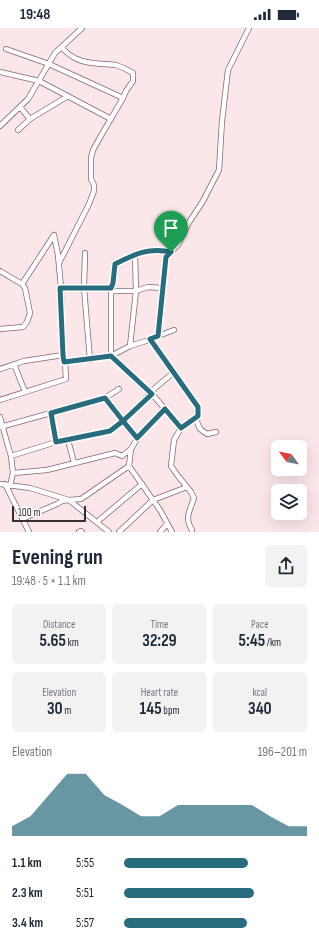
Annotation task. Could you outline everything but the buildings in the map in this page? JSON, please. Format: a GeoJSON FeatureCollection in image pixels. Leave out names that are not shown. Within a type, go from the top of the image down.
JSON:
{"type":"FeatureCollection","features":[{"type":"Feature","properties":{"kind":"street"},"geometry":{"type":"LineString","coordinates":[[0,126],[28,99],[56,53],[82,28]]}},
{"type":"Feature","properties":{"kind":"street"},"geometry":{"type":"LineString","coordinates":[[158,336],[166,257],[178,245],[188,224],[220,170],[222,122],[228,70],[249,28]]}},
{"type":"Feature","properties":{"kind":"street"},"geometry":{"type":"LineString","coordinates":[[59,263],[94,191],[94,185],[91,179],[91,158],[93,150],[133,81],[133,73],[126,68],[116,65],[90,63],[78,59],[67,53],[62,48]]}},
{"type":"Feature","properties":{"kind":"street"},"geometry":{"type":"LineString","coordinates":[[6,49],[49,64],[123,98]]}},
{"type":"Feature","properties":{"kind":"street"},"geometry":{"type":"LineString","coordinates":[[0,72],[39,81],[111,119]]}},
{"type":"Feature","properties":{"kind":"street"},"geometry":{"type":"LineString","coordinates":[[18,130],[30,119],[68,96]]}},
{"type":"Feature","properties":{"kind":"street"},"geometry":{"type":"LineString","coordinates":[[20,107],[30,119]]}},
{"type":"Feature","properties":{"kind":"street"},"geometry":{"type":"LineString","coordinates":[[0,400],[66,379],[63,355],[59,263],[54,235],[22,284]]}},
{"type":"Feature","properties":{"kind":"street"},"geometry":{"type":"LineString","coordinates":[[171,252],[155,250],[135,254],[115,264],[111,290],[111,356],[152,394],[181,428]]}},
{"type":"Feature","properties":{"kind":"street"},"geometry":{"type":"LineString","coordinates":[[85,253],[84,288],[90,360]]}},
{"type":"Feature","properties":{"kind":"street"},"geometry":{"type":"LineString","coordinates":[[130,346],[136,291],[135,254]]}},
{"type":"Feature","properties":{"kind":"street"},"geometry":{"type":"LineString","coordinates":[[0,271],[22,284],[25,288],[30,313],[27,322],[23,327],[0,329]]}},
{"type":"Feature","properties":{"kind":"street"},"geometry":{"type":"LineString","coordinates":[[60,288],[136,291],[148,287],[162,288]]}},
{"type":"Feature","properties":{"kind":"street"},"geometry":{"type":"LineString","coordinates":[[64,362],[90,360],[111,356],[130,346],[174,330]]}},
{"type":"Feature","properties":{"kind":"street"},"geometry":{"type":"LineString","coordinates":[[150,339],[198,407],[197,422],[200,429],[207,434],[216,432]]}},
{"type":"Feature","properties":{"kind":"street"},"geometry":{"type":"LineString","coordinates":[[0,369],[24,361],[63,355]]}},
{"type":"Feature","properties":{"kind":"street"},"geometry":{"type":"LineString","coordinates":[[14,364],[25,392]]}},
{"type":"Feature","properties":{"kind":"street"},"geometry":{"type":"LineString","coordinates":[[11,456],[56,442],[110,431],[152,394],[155,388],[174,373]]}},
{"type":"Feature","properties":{"kind":"street"},"geometry":{"type":"LineString","coordinates":[[1,426],[105,398],[120,389]]}},
{"type":"Feature","properties":{"kind":"street"},"geometry":{"type":"LineString","coordinates":[[105,398],[137,438]]}},
{"type":"Feature","properties":{"kind":"street"},"geometry":{"type":"LineString","coordinates":[[165,409],[137,438],[131,449],[129,466],[153,500],[172,532]]}},
{"type":"Feature","properties":{"kind":"street"},"geometry":{"type":"LineString","coordinates":[[51,413],[56,442]]}},
{"type":"Feature","properties":{"kind":"street"},"geometry":{"type":"LineString","coordinates":[[192,530],[188,524],[188,518],[194,498],[171,466],[174,440],[181,428],[198,416]]}},
{"type":"Feature","properties":{"kind":"street"},"geometry":{"type":"LineString","coordinates":[[0,417],[1,426],[11,456],[13,473],[10,486]]}},
{"type":"Feature","properties":{"kind":"street"},"geometry":{"type":"LineString","coordinates":[[68,440],[74,463]]}},
{"type":"Feature","properties":{"kind":"street"},"geometry":{"type":"LineString","coordinates":[[13,473],[47,470],[115,453],[122,456],[131,449]]}},
{"type":"Feature","properties":{"kind":"street"},"geometry":{"type":"LineString","coordinates":[[22,519],[62,501],[82,498],[129,466]]}},
{"type":"Feature","properties":{"kind":"street"},"geometry":{"type":"LineString","coordinates":[[2,484],[30,488],[69,500],[109,532]]}},
{"type":"Feature","properties":{"kind":"street"},"geometry":{"type":"LineString","coordinates":[[2,484],[29,532]]}},
{"type":"Feature","properties":{"kind":"street"},"geometry":{"type":"LineString","coordinates":[[97,522],[142,484]]}},
{"type":"Feature","properties":{"kind":"street"},"geometry":{"type":"LineString","coordinates":[[119,532],[153,500],[187,487]]}},
{"type":"Feature","properties":{"kind":"street"},"geometry":{"type":"LineString","coordinates":[[160,532],[167,524]]}},
{"type":"Feature","properties":{"kind":"route"},"geometry":{"type":"LineString","coordinates":[[171,252],[155,250],[135,254],[115,264],[111,288],[60,288],[64,362],[90,360],[111,356],[152,394],[123,421],[105,398],[51,413],[56,442],[110,431],[123,421],[137,438],[165,409],[181,428],[198,416],[198,407],[190,394],[179,381],[150,339],[158,336],[166,257],[171,252]]}}]}
